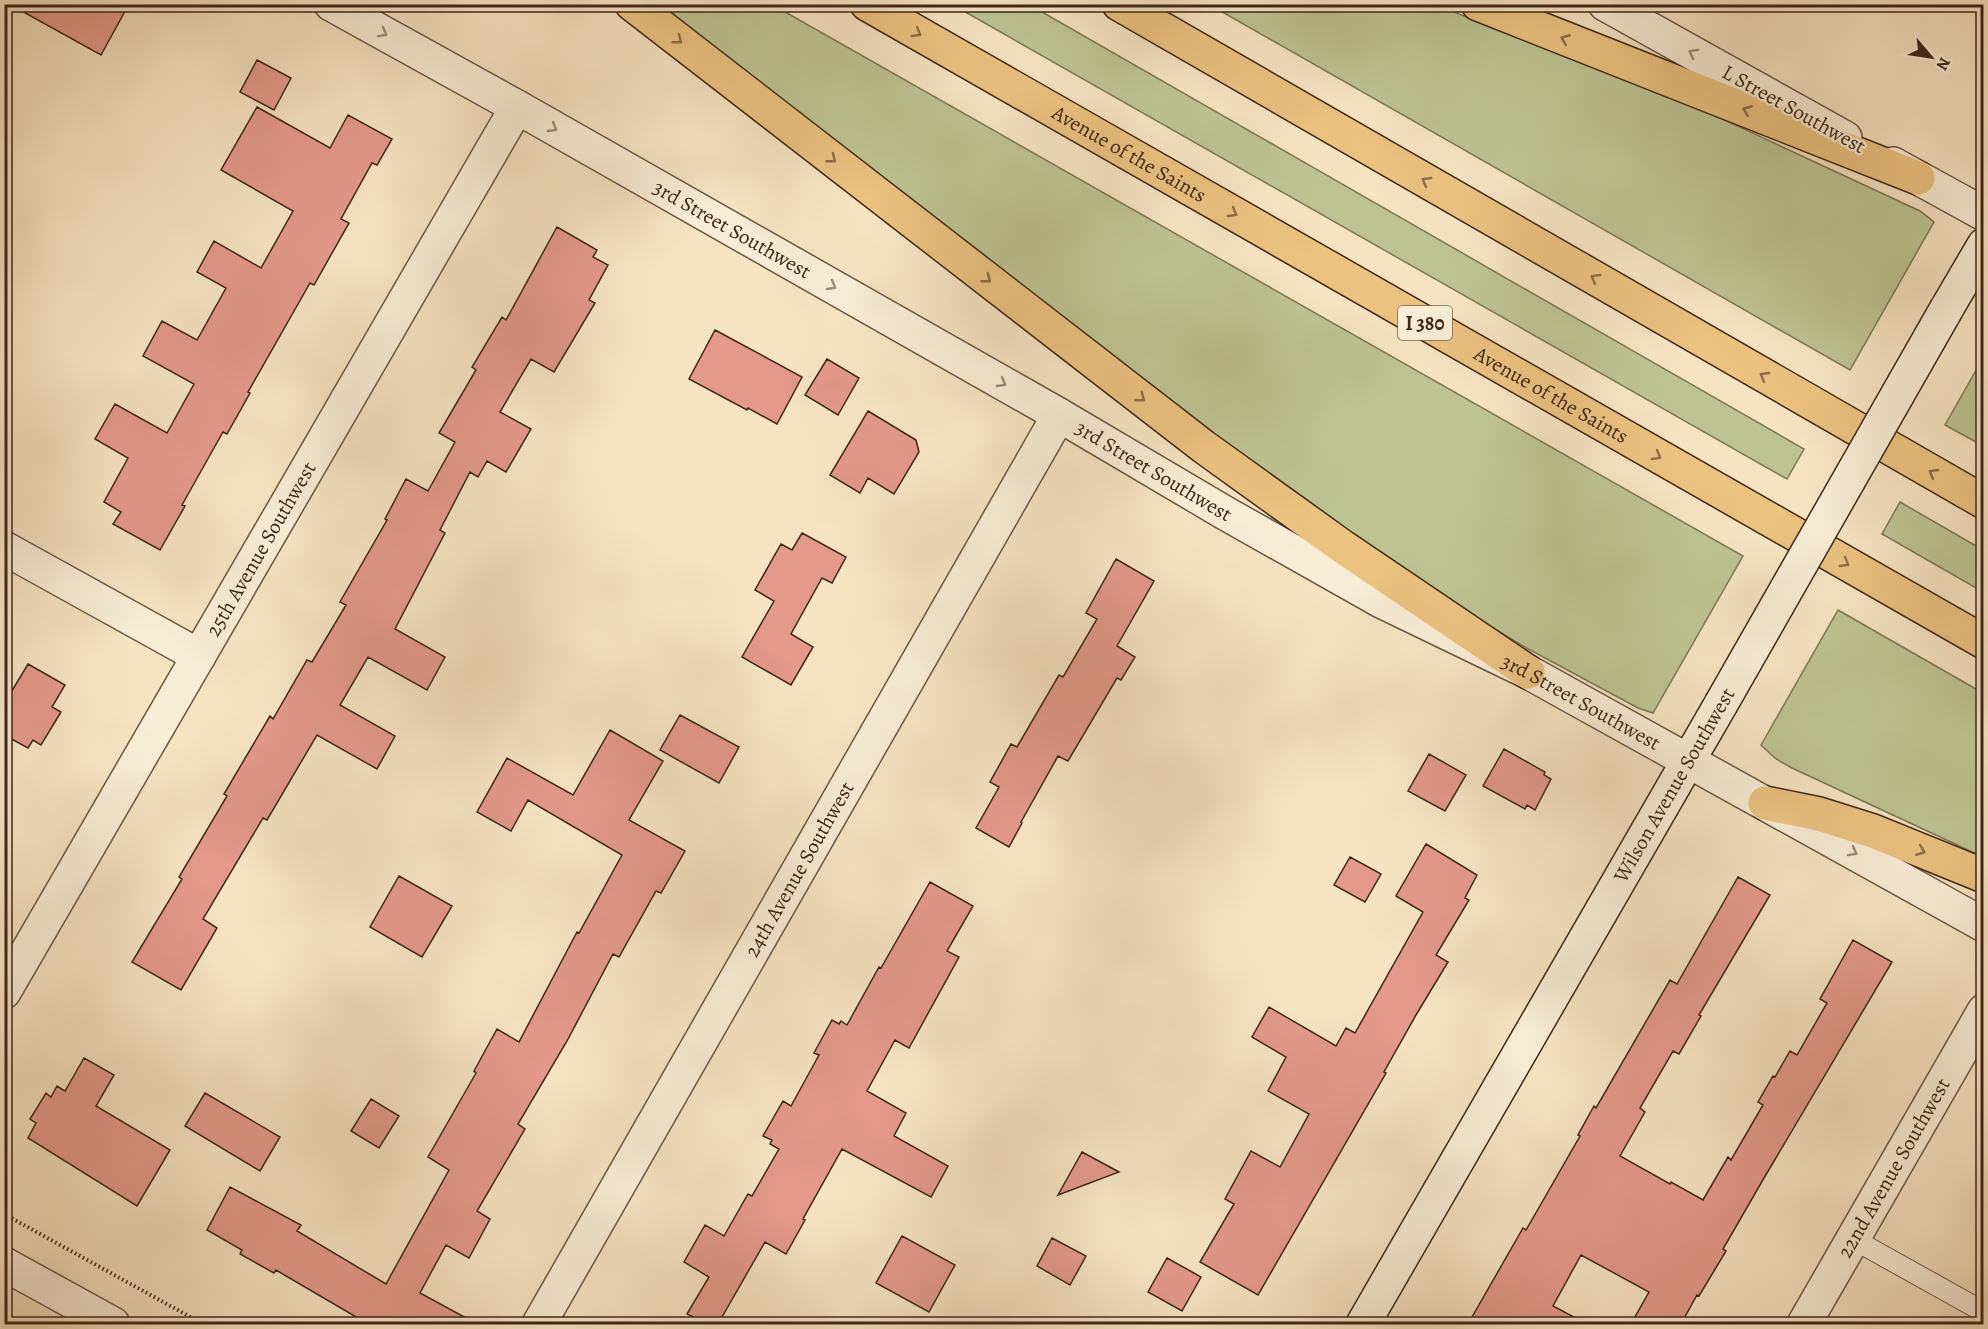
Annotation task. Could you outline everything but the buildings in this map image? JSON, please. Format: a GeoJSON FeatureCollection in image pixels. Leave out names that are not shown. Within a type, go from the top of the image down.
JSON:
{"type":"FeatureCollection","features":[{"type":"Feature","properties":{"kind":"highway"},"geometry":{"type":"LineString","coordinates":[[632,4],[1204,447],[1343,547],[1528,672]]}},
{"type":"Feature","properties":{"kind":"highway","name":"Avenue of the Saints"},"geometry":{"type":"LineString","coordinates":[[867,4],[1983,642]]}},
{"type":"Feature","properties":{"kind":"highway"},"geometry":{"type":"LineString","coordinates":[[1119,4],[1983,502]]}},
{"type":"Feature","properties":{"kind":"highway"},"geometry":{"type":"LineString","coordinates":[[1478,4],[1918,178]]}},
{"type":"Feature","properties":{"kind":"highway"},"geometry":{"type":"LineString","coordinates":[[1765,803],[1819,814],[1873,831],[1983,876]]}},
{"type":"Feature","properties":{"kind":"street","name":"3rd Street Southwest"},"geometry":{"type":"LineString","coordinates":[[332,4],[517,107],[1381,601],[1528,672],[1983,925]]}},
{"type":"Feature","properties":{"kind":"street","name":"L Street Southwest"},"geometry":{"type":"LineString","coordinates":[[1605,4],[1983,214]]}},
{"type":"Feature","properties":{"kind":"street","name":"25th Avenue Southwest"},"geometry":{"type":"LineString","coordinates":[[4,992],[517,107]]}},
{"type":"Feature","properties":{"kind":"street","name":"Wilson Avenue Southwest"},"geometry":{"type":"LineString","coordinates":[[1364,1324],[1983,245]]}},
{"type":"Feature","properties":{"kind":"street","name":"24th Avenue Southwest"},"geometry":{"type":"LineString","coordinates":[[539,1324],[1059,416]]}},
{"type":"Feature","properties":{"kind":"street"},"geometry":{"type":"LineString","coordinates":[[4,548],[199,656]]}},
{"type":"Feature","properties":{"kind":"street","name":"22nd Avenue Southwest"},"geometry":{"type":"LineString","coordinates":[[1804,1324],[1983,1011]]}},
{"type":"Feature","properties":{"kind":"street"},"geometry":{"type":"LineString","coordinates":[[4,1264],[113,1324]]}},
{"type":"Feature","properties":{"kind":"lane"},"geometry":{"type":"LineString","coordinates":[[1853,1239],[1983,1312]]}},
{"type":"Feature","properties":{"kind":"path"},"geometry":{"type":"LineString","coordinates":[[4,1215],[203,1324]]}},
{"type":"Feature","properties":{"kind":"path"},"geometry":{"type":"LineString","coordinates":[[4,1315],[20,1324]]}},
{"type":"Feature","properties":{"kind":"path"},"geometry":{"type":"LineString","coordinates":[[4,1323],[10,1324]]}},
{"type":"Feature","properties":{"kind":"green space"},"geometry":{"type":"Polygon","coordinates":[[[657,5],[773,5],[1743,556],[1653,713],[1638,708],[1521,645],[1454,604],[1271,480],[657,5]]]}},
{"type":"Feature","properties":{"kind":"green space"},"geometry":{"type":"Polygon","coordinates":[[[953,5],[1030,5],[1804,449],[1787,479],[953,5]]]}},
{"type":"Feature","properties":{"kind":"green space"},"geometry":{"type":"Polygon","coordinates":[[[1210,5],[1436,5],[1699,108],[1920,211],[1934,222],[1850,370],[1210,5]]]}},
{"type":"Feature","properties":{"kind":"green space"},"geometry":{"type":"Polygon","coordinates":[[[1983,358],[1983,446],[1945,425],[1983,358]]]}},
{"type":"Feature","properties":{"kind":"green space"},"geometry":{"type":"Polygon","coordinates":[[[1900,502],[1983,550],[1983,592],[1882,534],[1900,502]]]}},
{"type":"Feature","properties":{"kind":"green space"},"geometry":{"type":"Polygon","coordinates":[[[1838,610],[1983,693],[1983,857],[1792,768],[1776,759],[1761,745],[1838,610]]]}}]}
